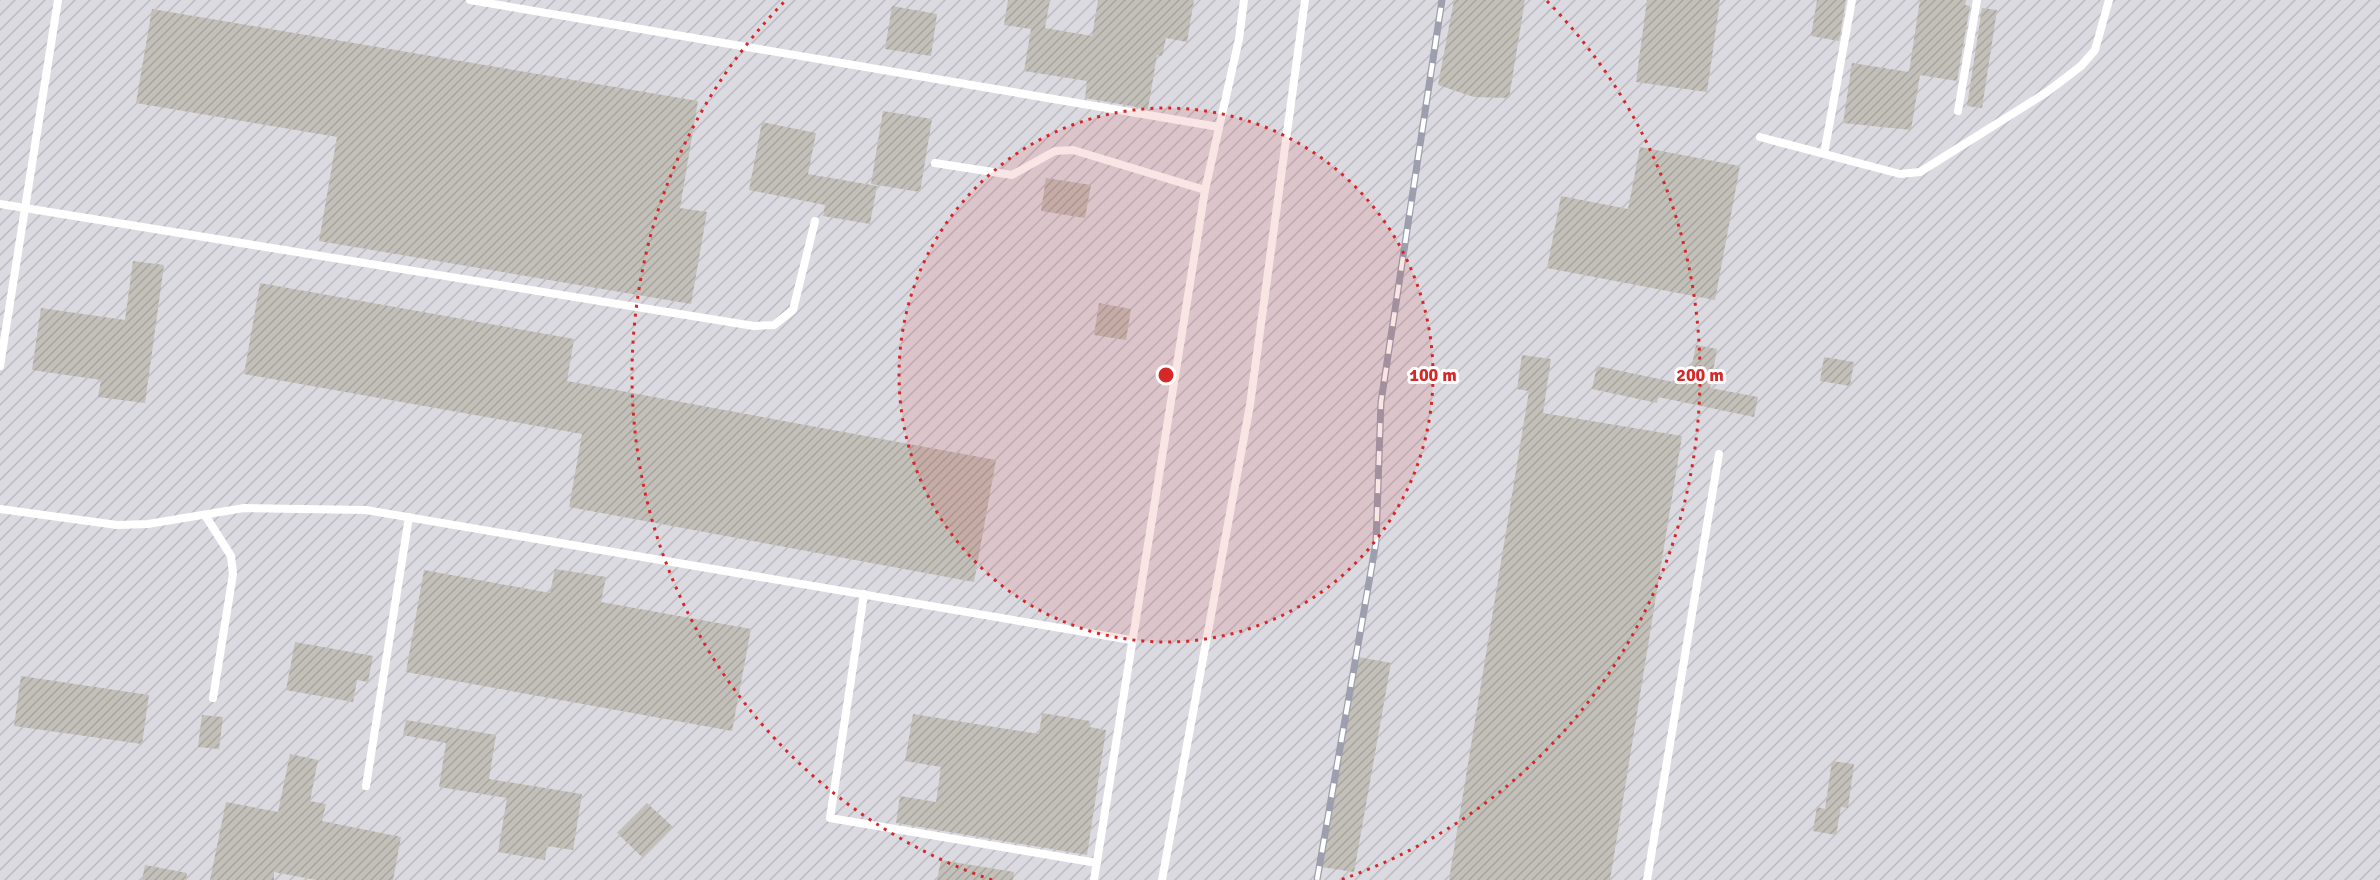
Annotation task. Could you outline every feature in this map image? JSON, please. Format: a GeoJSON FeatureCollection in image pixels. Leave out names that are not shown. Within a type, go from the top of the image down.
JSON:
{"type":"FeatureCollection","features":[{"type":"Feature","properties":{"kind":"lane"},"geometry":{"type":"LineString","coordinates":[[0,366],[23,208],[58,0]]}},
{"type":"Feature","properties":{"kind":"lane"},"geometry":{"type":"LineString","coordinates":[[470,0],[1219,127]]}},
{"type":"Feature","properties":{"kind":"lane"},"geometry":{"type":"LineString","coordinates":[[1094,880],[1205,190],[1239,39],[1244,0]]}},
{"type":"Feature","properties":{"kind":"lane"},"geometry":{"type":"LineString","coordinates":[[1162,880],[1250,405],[1305,0]]}},
{"type":"Feature","properties":{"kind":"lane"},"geometry":{"type":"LineString","coordinates":[[1824,154],[1852,0]]}},
{"type":"Feature","properties":{"kind":"lane"},"geometry":{"type":"LineString","coordinates":[[1958,111],[1977,0]]}},
{"type":"Feature","properties":{"kind":"lane"},"geometry":{"type":"LineString","coordinates":[[1760,137],[1900,174],[1920,172],[2047,92],[2082,66],[2095,50],[2109,0]]}},
{"type":"Feature","properties":{"kind":"lane"},"geometry":{"type":"LineString","coordinates":[[935,163],[1012,175],[1055,151],[1073,150],[1205,190]]}},
{"type":"Feature","properties":{"kind":"lane"},"geometry":{"type":"LineString","coordinates":[[0,204],[754,326],[774,325],[793,310],[814,221]]}},
{"type":"Feature","properties":{"kind":"lane"},"geometry":{"type":"LineString","coordinates":[[1647,880],[1719,453]]}},
{"type":"Feature","properties":{"kind":"lane"},"geometry":{"type":"LineString","coordinates":[[0,509],[117,525],[148,524],[244,508],[366,510],[1131,640]]}},
{"type":"Feature","properties":{"kind":"lane"},"geometry":{"type":"LineString","coordinates":[[205,515],[231,556],[233,574],[213,698]]}},
{"type":"Feature","properties":{"kind":"lane"},"geometry":{"type":"LineString","coordinates":[[366,786],[409,517]]}},
{"type":"Feature","properties":{"kind":"lane"},"geometry":{"type":"LineString","coordinates":[[864,594],[830,818],[1097,863]]}},
{"type":"Feature","properties":{"kind":"shaded area"},"geometry":{"type":"Polygon","coordinates":[[[0,0],[2380,0],[2380,880],[0,880],[0,0]]]}},
{"type":"Feature","properties":{"kind":"building"},"geometry":{"type":"Polygon","coordinates":[[[1008,0],[1050,0],[1045,28],[1092,36],[1098,0],[1194,0],[1187,42],[1166,38],[1162,56],[1157,55],[1148,109],[1085,98],[1087,81],[1024,71],[1031,29],[1004,25],[1008,0]]]}},
{"type":"Feature","properties":{"kind":"building"},"geometry":{"type":"Polygon","coordinates":[[[1454,0],[1525,0],[1509,98],[1474,97],[1438,85],[1454,0]]]}},
{"type":"Feature","properties":{"kind":"building"},"geometry":{"type":"Polygon","coordinates":[[[1647,0],[1720,0],[1707,92],[1636,82],[1647,0]]]}},
{"type":"Feature","properties":{"kind":"building"},"geometry":{"type":"Polygon","coordinates":[[[1817,0],[1846,0],[1839,41],[1811,36],[1817,0]]]}},
{"type":"Feature","properties":{"kind":"building"},"geometry":{"type":"Polygon","coordinates":[[[1920,0],[1966,0],[1965,5],[1970,6],[1957,81],[1920,75],[1911,130],[1843,123],[1852,63],[1909,72],[1920,0]]]}},
{"type":"Feature","properties":{"kind":"building"},"geometry":{"type":"Polygon","coordinates":[[[892,6],[937,14],[931,56],[885,49],[892,6]]]}},
{"type":"Feature","properties":{"kind":"building"},"geometry":{"type":"Polygon","coordinates":[[[1982,8],[1997,10],[1982,108],[1967,106],[1982,8]]]}},
{"type":"Feature","properties":{"kind":"building"},"geometry":{"type":"Polygon","coordinates":[[[152,9],[698,101],[680,208],[707,212],[691,304],[319,241],[337,137],[136,103],[152,9]]]}},
{"type":"Feature","properties":{"kind":"building"},"geometry":{"type":"Polygon","coordinates":[[[883,111],[932,119],[920,192],[871,184],[883,111]]]}},
{"type":"Feature","properties":{"kind":"building"},"geometry":{"type":"Polygon","coordinates":[[[762,122],[816,133],[808,174],[877,186],[870,224],[823,216],[825,205],[749,190],[762,122]]]}},
{"type":"Feature","properties":{"kind":"building"},"geometry":{"type":"Polygon","coordinates":[[[1640,147],[1740,166],[1715,300],[1547,268],[1561,196],[1628,209],[1640,147]]]}},
{"type":"Feature","properties":{"kind":"building"},"geometry":{"type":"Polygon","coordinates":[[[1046,178],[1091,185],[1085,218],[1041,211],[1046,178]]]}},
{"type":"Feature","properties":{"kind":"building"},"geometry":{"type":"Polygon","coordinates":[[[133,261],[164,265],[145,403],[98,397],[101,380],[32,370],[41,308],[125,320],[133,261]]]}},
{"type":"Feature","properties":{"kind":"building"},"geometry":{"type":"Polygon","coordinates":[[[260,283],[574,339],[567,381],[996,460],[974,582],[569,507],[582,434],[244,374],[260,283]]]}},
{"type":"Feature","properties":{"kind":"building"},"geometry":{"type":"Polygon","coordinates":[[[1099,303],[1131,309],[1126,340],[1094,335],[1099,303]]]}},
{"type":"Feature","properties":{"kind":"building"},"geometry":{"type":"Polygon","coordinates":[[[1696,345],[1717,349],[1710,388],[1758,397],[1754,417],[1658,397],[1657,403],[1592,389],[1597,366],[1688,385],[1696,345]]]}},
{"type":"Feature","properties":{"kind":"building"},"geometry":{"type":"Polygon","coordinates":[[[1522,355],[1551,359],[1543,413],[1682,436],[1610,880],[1449,880],[1529,391],[1517,389],[1522,355]]]}},
{"type":"Feature","properties":{"kind":"building"},"geometry":{"type":"Polygon","coordinates":[[[1824,357],[1854,362],[1850,386],[1820,381],[1824,357]]]}},
{"type":"Feature","properties":{"kind":"building"},"geometry":{"type":"Polygon","coordinates":[[[555,569],[606,577],[601,602],[751,629],[732,731],[406,672],[424,570],[550,593],[555,569]]]}},
{"type":"Feature","properties":{"kind":"building"},"geometry":{"type":"Polygon","coordinates":[[[295,642],[373,656],[368,682],[357,680],[353,702],[286,690],[295,642]]]}},
{"type":"Feature","properties":{"kind":"building"},"geometry":{"type":"Polygon","coordinates":[[[1358,657],[1391,663],[1354,872],[1322,867],[1358,657]]]}},
{"type":"Feature","properties":{"kind":"building"},"geometry":{"type":"Polygon","coordinates":[[[21,676],[149,695],[142,744],[14,726],[21,676]]]}},
{"type":"Feature","properties":{"kind":"building"},"geometry":{"type":"Polygon","coordinates":[[[1042,713],[1090,721],[1089,727],[1106,730],[1087,855],[896,823],[900,796],[936,802],[941,767],[905,761],[913,714],[1039,734],[1042,713]]]}},
{"type":"Feature","properties":{"kind":"building"},"geometry":{"type":"Polygon","coordinates":[[[202,715],[223,717],[219,749],[198,747],[202,715]]]}},
{"type":"Feature","properties":{"kind":"building"},"geometry":{"type":"Polygon","coordinates":[[[406,720],[496,735],[489,779],[582,794],[573,850],[547,846],[545,860],[498,852],[507,798],[439,787],[446,743],[403,735],[406,720]]]}},
{"type":"Feature","properties":{"kind":"building"},"geometry":{"type":"Polygon","coordinates":[[[290,754],[318,760],[310,801],[326,804],[322,821],[401,837],[393,880],[316,880],[274,872],[274,880],[210,880],[226,802],[278,812],[290,754]]]}},
{"type":"Feature","properties":{"kind":"building"},"geometry":{"type":"Polygon","coordinates":[[[1832,761],[1854,764],[1848,808],[1841,807],[1836,835],[1813,831],[1817,807],[1825,809],[1832,761]]]}},
{"type":"Feature","properties":{"kind":"building"},"geometry":{"type":"Polygon","coordinates":[[[647,803],[673,827],[643,858],[617,833],[647,803]]]}},
{"type":"Feature","properties":{"kind":"building"},"geometry":{"type":"Polygon","coordinates":[[[941,860],[1014,872],[1013,880],[937,880],[941,860]]]}},
{"type":"Feature","properties":{"kind":"building"},"geometry":{"type":"Polygon","coordinates":[[[145,865],[187,873],[186,880],[142,880],[145,865]]]}},
{"type":"Feature","properties":{"kind":"railway"},"geometry":{"type":"LineString","coordinates":[[1317,880],[1376,542],[1381,402],[1442,0]]}}]}
